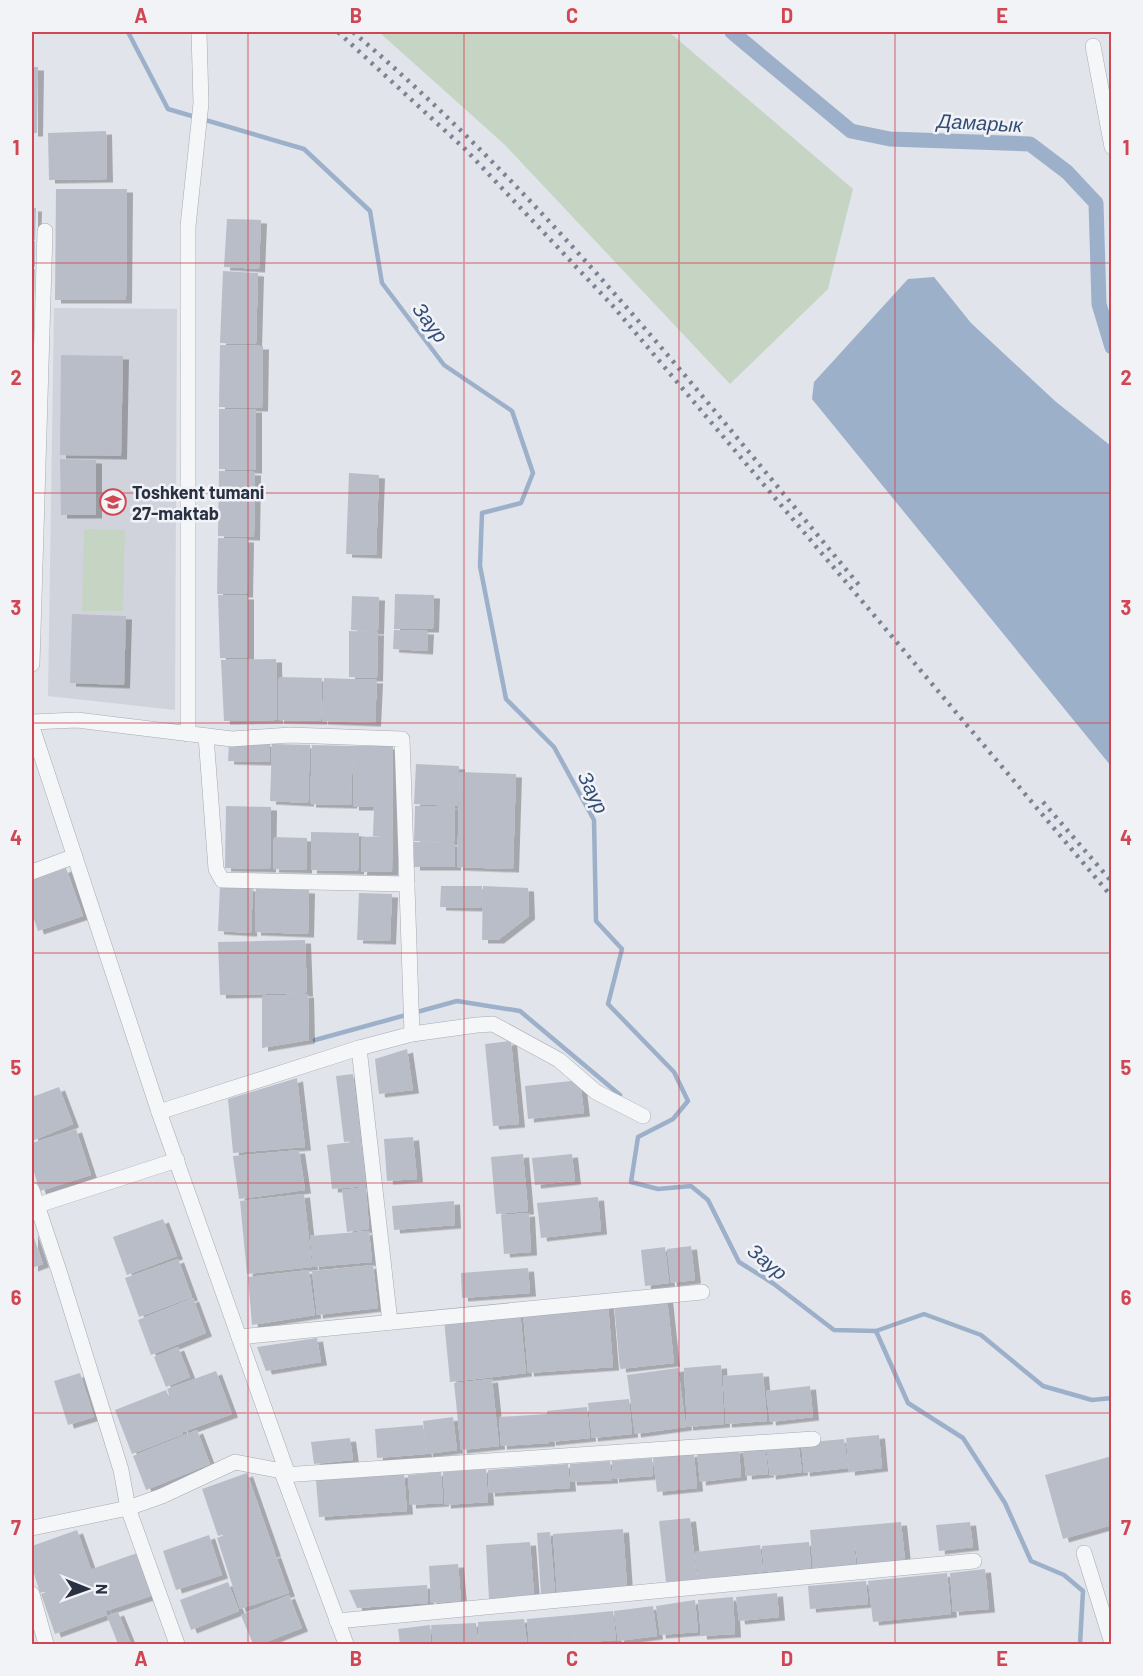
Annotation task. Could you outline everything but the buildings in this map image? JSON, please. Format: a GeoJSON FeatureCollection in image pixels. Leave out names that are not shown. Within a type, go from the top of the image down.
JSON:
{"type":"FeatureCollection","features":[{"type":"Feature","properties":{"kind":"street"},"geometry":{"type":"LineString","coordinates":[[188,734],[188,226],[201,104],[199,32]]}},
{"type":"Feature","properties":{"kind":"street"},"geometry":{"type":"LineString","coordinates":[[1093,46],[1112,147]]}},
{"type":"Feature","properties":{"kind":"street"},"geometry":{"type":"LineString","coordinates":[[32,664],[45,231]]}},
{"type":"Feature","properties":{"kind":"street"},"geometry":{"type":"LineString","coordinates":[[32,722],[77,720],[232,739],[290,735],[402,739],[412,1034]]}},
{"type":"Feature","properties":{"kind":"street"},"geometry":{"type":"LineString","coordinates":[[32,727],[159,1112],[346,1644]]}},
{"type":"Feature","properties":{"kind":"street"},"geometry":{"type":"LineString","coordinates":[[206,736],[216,869],[222,880],[407,884]]}},
{"type":"Feature","properties":{"kind":"street"},"geometry":{"type":"LineString","coordinates":[[32,872],[75,856]]}},
{"type":"Feature","properties":{"kind":"street"},"geometry":{"type":"LineString","coordinates":[[159,1112],[359,1048],[412,1034],[477,1024],[494,1024],[559,1060],[596,1092],[643,1116]]}},
{"type":"Feature","properties":{"kind":"street"},"geometry":{"type":"LineString","coordinates":[[359,1048],[390,1322]]}},
{"type":"Feature","properties":{"kind":"street"},"geometry":{"type":"LineString","coordinates":[[34,1206],[177,1160]]}},
{"type":"Feature","properties":{"kind":"street"},"geometry":{"type":"LineString","coordinates":[[32,1190],[34,1206],[121,1470],[128,1508],[177,1644]]}},
{"type":"Feature","properties":{"kind":"street"},"geometry":{"type":"LineString","coordinates":[[239,1337],[702,1292]]}},
{"type":"Feature","properties":{"kind":"street"},"geometry":{"type":"LineString","coordinates":[[32,1528],[128,1508],[162,1496],[235,1462],[285,1474],[813,1439]]}},
{"type":"Feature","properties":{"kind":"street"},"geometry":{"type":"LineString","coordinates":[[1084,1552],[1112,1643]]}},
{"type":"Feature","properties":{"kind":"street"},"geometry":{"type":"LineString","coordinates":[[337,1621],[974,1561]]}},
{"type":"Feature","properties":{"kind":"street"},"geometry":{"type":"LineString","coordinates":[[32,1594],[46,1644]]}},
{"type":"Feature","properties":{"kind":"shaded area","name":"Toshkent tumani 27-maktab"},"geometry":{"type":"Polygon","coordinates":[[[54,308],[177,309],[175,710],[48,696],[54,308]]]}},
{"type":"Feature","properties":{"kind":"green space"},"geometry":{"type":"Polygon","coordinates":[[[379,32],[669,32],[853,189],[828,289],[730,384],[504,144],[379,32]]]}},
{"type":"Feature","properties":{"kind":"green space"},"geometry":{"type":"Polygon","coordinates":[[[84,529],[125,530],[123,611],[82,611],[84,529]]]}},
{"type":"Feature","properties":{"kind":"water"},"geometry":{"type":"Polygon","coordinates":[[[934,277],[971,323],[1055,401],[1111,446],[1111,766],[812,399],[814,382],[908,279],[934,277]]]}},
{"type":"Feature","properties":{"kind":"waterway","name":"Заур"},"geometry":{"type":"LineString","coordinates":[[128,32],[168,109],[304,149],[370,211],[382,283],[444,365],[512,411],[533,473],[521,503],[482,513],[480,566],[506,699],[554,747],[594,820],[596,921],[622,949],[608,1004],[674,1072],[688,1101],[673,1119],[638,1137],[631,1182],[658,1189],[691,1186],[708,1200],[739,1262],[774,1284],[834,1330],[876,1331],[924,1314],[981,1335],[1043,1386],[1092,1400],[1112,1398]]}},
{"type":"Feature","properties":{"kind":"waterway","name":"Дамарык"},"geometry":{"type":"LineString","coordinates":[[732,32],[851,131],[890,139],[1030,144],[1067,172],[1096,203],[1099,304],[1112,347]]}},
{"type":"Feature","properties":{"kind":"waterway"},"geometry":{"type":"LineString","coordinates":[[315,1040],[457,1001],[520,1011],[620,1095]]}},
{"type":"Feature","properties":{"kind":"waterway"},"geometry":{"type":"LineString","coordinates":[[876,1331],[908,1403],[963,1438],[1005,1503],[1031,1561],[1064,1575],[1083,1591],[1080,1644]]}},
{"type":"Feature","properties":{"kind":"railway"},"geometry":{"type":"LineString","coordinates":[[338,32],[466,150],[612,305],[1112,897]]}},
{"type":"Feature","properties":{"kind":"railway"},"geometry":{"type":"LineString","coordinates":[[353,32],[423,94],[555,228],[679,368],[859,585]]}},
{"type":"Feature","properties":{"kind":"railway"},"geometry":{"type":"LineString","coordinates":[[1043,802],[1112,882]]}},
{"type":"Feature","properties":{"kind":"place","name":"Toshkent tumani 27-maktab"},"geometry":{"type":"Point","coordinates":[113,502]}}]}
